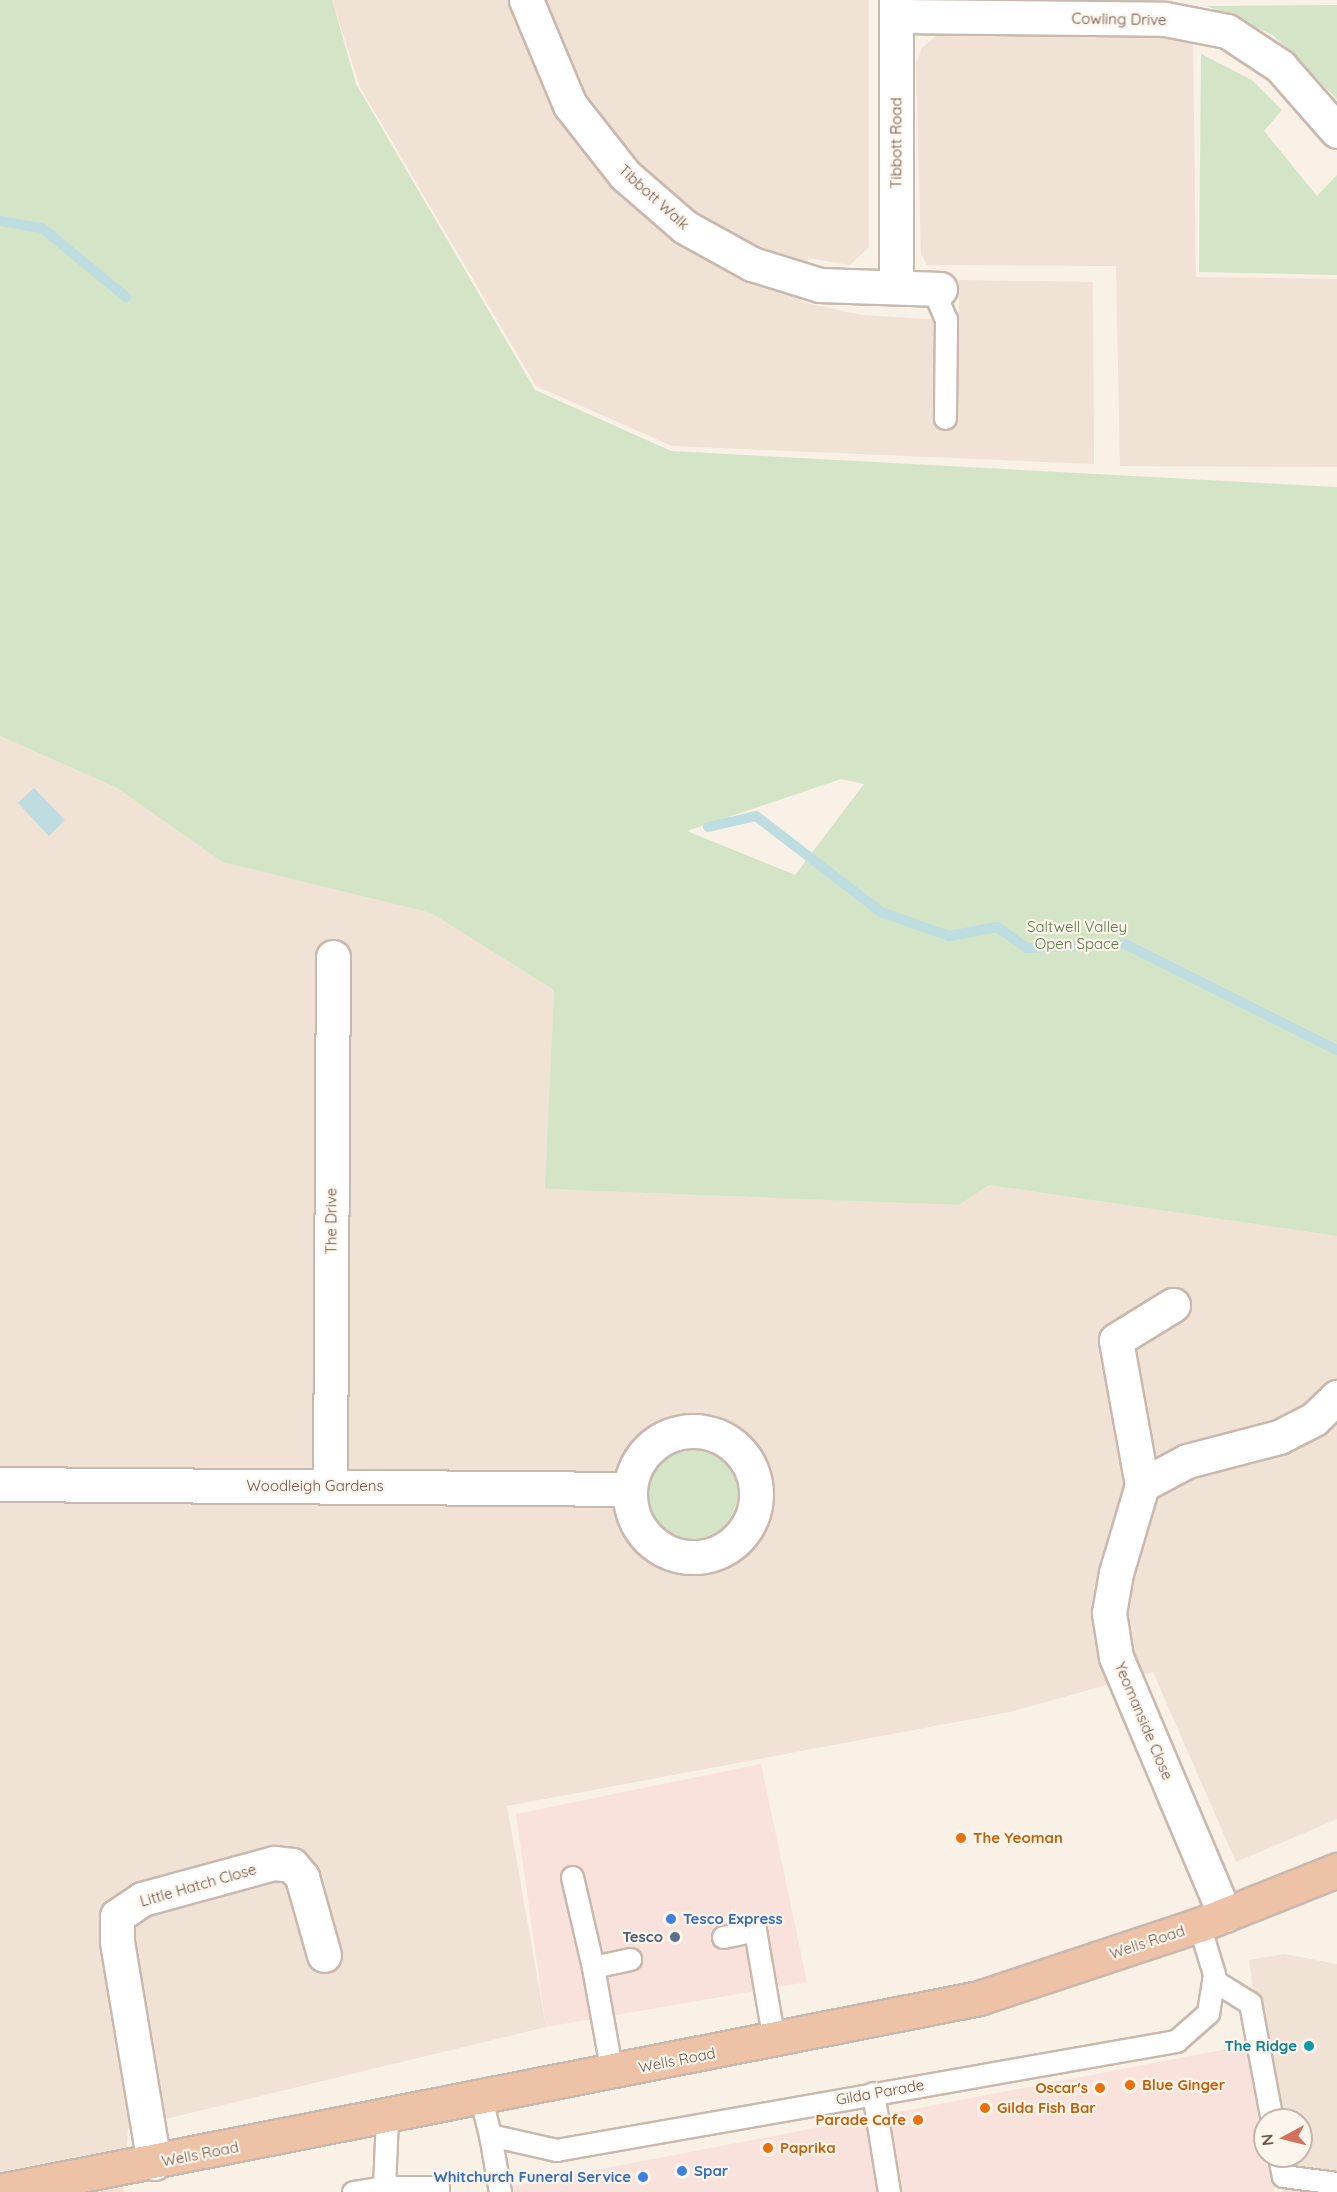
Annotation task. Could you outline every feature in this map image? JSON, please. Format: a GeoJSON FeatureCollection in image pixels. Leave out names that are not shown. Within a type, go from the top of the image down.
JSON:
{"type":"FeatureCollection","features":[{"type":"Feature","properties":{"kind":"highway","name":"Wells Road"},"geometry":{"type":"LineString","coordinates":[[0,2191],[481,2100],[979,1998],[1212,1920],[1337,1870]]}},
{"type":"Feature","properties":{"kind":"street","name":"Tibbott Walk"},"geometry":{"type":"LineString","coordinates":[[526,0],[570,105],[625,175],[686,227],[752,264],[820,285],[936,289]]}},
{"type":"Feature","properties":{"kind":"street","name":"Tibbott Road"},"geometry":{"type":"LineString","coordinates":[[896,8],[896,286]]}},
{"type":"Feature","properties":{"kind":"street","name":"Cowling Drive"},"geometry":{"type":"LineString","coordinates":[[896,8],[1165,19],[1227,31],[1280,66],[1337,131]]}},
{"type":"Feature","properties":{"kind":"street","name":"The Drive"},"geometry":{"type":"LineString","coordinates":[[330,1486],[333,957]]}},
{"type":"Feature","properties":{"kind":"street","name":"Yeomanside Close"},"geometry":{"type":"LineString","coordinates":[[1173,1305],[1116,1340],[1142,1485],[1109,1613],[1116,1657],[1212,1920]]}},
{"type":"Feature","properties":{"kind":"street"},"geometry":{"type":"LineString","coordinates":[[1142,1485],[1187,1461],[1279,1437],[1314,1419],[1337,1397]]}},
{"type":"Feature","properties":{"kind":"street","name":"Woodleigh Gardens"},"geometry":{"type":"LineString","coordinates":[[0,1484],[630,1489]]}},
{"type":"Feature","properties":{"kind":"street","name":"Little Hatch Close"},"geometry":{"type":"LineString","coordinates":[[154,2163],[117,1941],[117,1916],[142,1899],[274,1863],[292,1865],[302,1877],[324,1954]]}},
{"type":"Feature","properties":{"kind":"lane"},"geometry":{"type":"LineString","coordinates":[[936,289],[946,319],[945,418]]}},
{"type":"Feature","properties":{"kind":"lane"},"geometry":{"type":"LineString","coordinates":[[572,1877],[593,1967],[612,2073]]}},
{"type":"Feature","properties":{"kind":"lane","name":"Gilda Parade"},"geometry":{"type":"LineString","coordinates":[[490,2135],[556,2150],[1176,2041],[1208,2013],[1213,1980],[1212,1920]]}},
{"type":"Feature","properties":{"kind":"lane"},"geometry":{"type":"LineString","coordinates":[[723,1937],[755,1930],[774,2041]]}},
{"type":"Feature","properties":{"kind":"lane"},"geometry":{"type":"LineString","coordinates":[[593,1967],[630,1959]]}},
{"type":"Feature","properties":{"kind":"lane"},"geometry":{"type":"LineString","coordinates":[[1213,1980],[1250,2003],[1270,2108]]}},
{"type":"Feature","properties":{"kind":"lane"},"geometry":{"type":"LineString","coordinates":[[873,2093],[889,2192]]}},
{"type":"Feature","properties":{"kind":"lane"},"geometry":{"type":"LineString","coordinates":[[481,2100],[500,2192]]}},
{"type":"Feature","properties":{"kind":"lane"},"geometry":{"type":"LineString","coordinates":[[384,2187],[387,2117]]}},
{"type":"Feature","properties":{"kind":"lane"},"geometry":{"type":"LineString","coordinates":[[1281,2168],[1283,2176],[1337,2183]]}},
{"type":"Feature","properties":{"kind":"lane"},"geometry":{"type":"LineString","coordinates":[[353,2192],[384,2187],[438,2187],[438,2192]]}},
{"type":"Feature","properties":{"kind":"shaded area"},"geometry":{"type":"Polygon","coordinates":[[[332,0],[869,0],[869,247],[850,265],[808,258],[802,302],[862,315],[959,321],[959,280],[1093,282],[1094,464],[672,446],[536,386],[360,87],[332,0]]]}},
{"type":"Feature","properties":{"kind":"shaded area"},"geometry":{"type":"Polygon","coordinates":[[[1153,32],[1193,39],[1196,277],[1337,279],[1337,467],[1120,466],[1116,266],[927,265],[921,254],[916,65],[922,48],[936,36],[1153,32]]]}},
{"type":"Feature","properties":{"kind":"shaded area"},"geometry":{"type":"Polygon","coordinates":[[[0,736],[117,788],[222,862],[431,913],[554,990],[546,1189],[959,1205],[989,1185],[1337,1236],[1337,1819],[1236,1862],[1153,1672],[1010,1712],[507,1806],[546,2027],[128,2128],[124,2192],[0,2192],[0,736]]]}},
{"type":"Feature","properties":{"kind":"shaded area"},"geometry":{"type":"Polygon","coordinates":[[[761,1764],[807,1982],[546,2027],[516,1814],[761,1764]]]}},
{"type":"Feature","properties":{"kind":"shaded area","name":"The Ridge"},"geometry":{"type":"Polygon","coordinates":[[[1284,1954],[1337,1964],[1337,2192],[1283,2192],[1280,2168],[1313,2168],[1313,2108],[1270,2108],[1249,1960],[1284,1954]]]}},
{"type":"Feature","properties":{"kind":"shaded area"},"geometry":{"type":"Polygon","coordinates":[[[1248,2045],[1260,2108],[1253,2108],[1253,2168],[1271,2168],[1275,2192],[514,2192],[513,2186],[1248,2045]]]}},
{"type":"Feature","properties":{"kind":"green space","name":"Saltwell Valley Open Space"},"geometry":{"type":"Polygon","coordinates":[[[0,0],[332,0],[356,84],[535,390],[671,451],[1337,487],[1337,1236],[989,1185],[959,1205],[545,1189],[554,990],[431,913],[222,862],[117,788],[0,736],[0,0]],[[841,779],[687,831],[795,875],[864,784],[841,779]]]}},
{"type":"Feature","properties":{"kind":"green space"},"geometry":{"type":"Polygon","coordinates":[[[1337,5],[1337,99],[1273,35],[1207,6],[1337,5]]]}},
{"type":"Feature","properties":{"kind":"green space"},"geometry":{"type":"Polygon","coordinates":[[[1201,54],[1252,80],[1282,110],[1264,131],[1317,196],[1337,175],[1337,275],[1199,272],[1201,54]]]}},
{"type":"Feature","properties":{"kind":"green space"},"geometry":{"type":"Polygon","coordinates":[[[691,1447],[709,1451],[723,1461],[733,1475],[737,1493],[733,1511],[723,1525],[709,1535],[691,1539],[673,1535],[659,1525],[649,1511],[645,1493],[649,1475],[659,1461],[673,1451],[691,1447]]]}},
{"type":"Feature","properties":{"kind":"water"},"geometry":{"type":"Polygon","coordinates":[[[34,788],[65,820],[49,836],[18,803],[34,788]]]}},
{"type":"Feature","properties":{"kind":"waterway"},"geometry":{"type":"LineString","coordinates":[[0,221],[42,228],[126,297]]}},
{"type":"Feature","properties":{"kind":"waterway"},"geometry":{"type":"LineString","coordinates":[[708,827],[756,816],[881,912],[949,936],[997,927],[1027,948],[1125,944],[1337,1050]]}},
{"type":"Feature","properties":{"kind":"place","name":"The Yeoman"},"geometry":{"type":"Point","coordinates":[961,1838]}},
{"type":"Feature","properties":{"kind":"place","name":"Tesco Express"},"geometry":{"type":"Point","coordinates":[671,1919]}},
{"type":"Feature","properties":{"kind":"place","name":"Tesco"},"geometry":{"type":"Point","coordinates":[675,1937]}},
{"type":"Feature","properties":{"kind":"place","name":"The Ridge"},"geometry":{"type":"Point","coordinates":[1309,2046]}},
{"type":"Feature","properties":{"kind":"place","name":"Blue Ginger"},"geometry":{"type":"Point","coordinates":[1130,2085]}},
{"type":"Feature","properties":{"kind":"place","name":"Oscar's"},"geometry":{"type":"Point","coordinates":[1100,2088]}},
{"type":"Feature","properties":{"kind":"place","name":"Gilda Fish Bar"},"geometry":{"type":"Point","coordinates":[985,2108]}},
{"type":"Feature","properties":{"kind":"place","name":"Parade Cafe"},"geometry":{"type":"Point","coordinates":[918,2120]}},
{"type":"Feature","properties":{"kind":"place","name":"Paprika"},"geometry":{"type":"Point","coordinates":[768,2148]}},
{"type":"Feature","properties":{"kind":"place","name":"Spar"},"geometry":{"type":"Point","coordinates":[682,2171]}},
{"type":"Feature","properties":{"kind":"place","name":"Whitchurch Funeral Service"},"geometry":{"type":"Point","coordinates":[643,2177]}}]}
